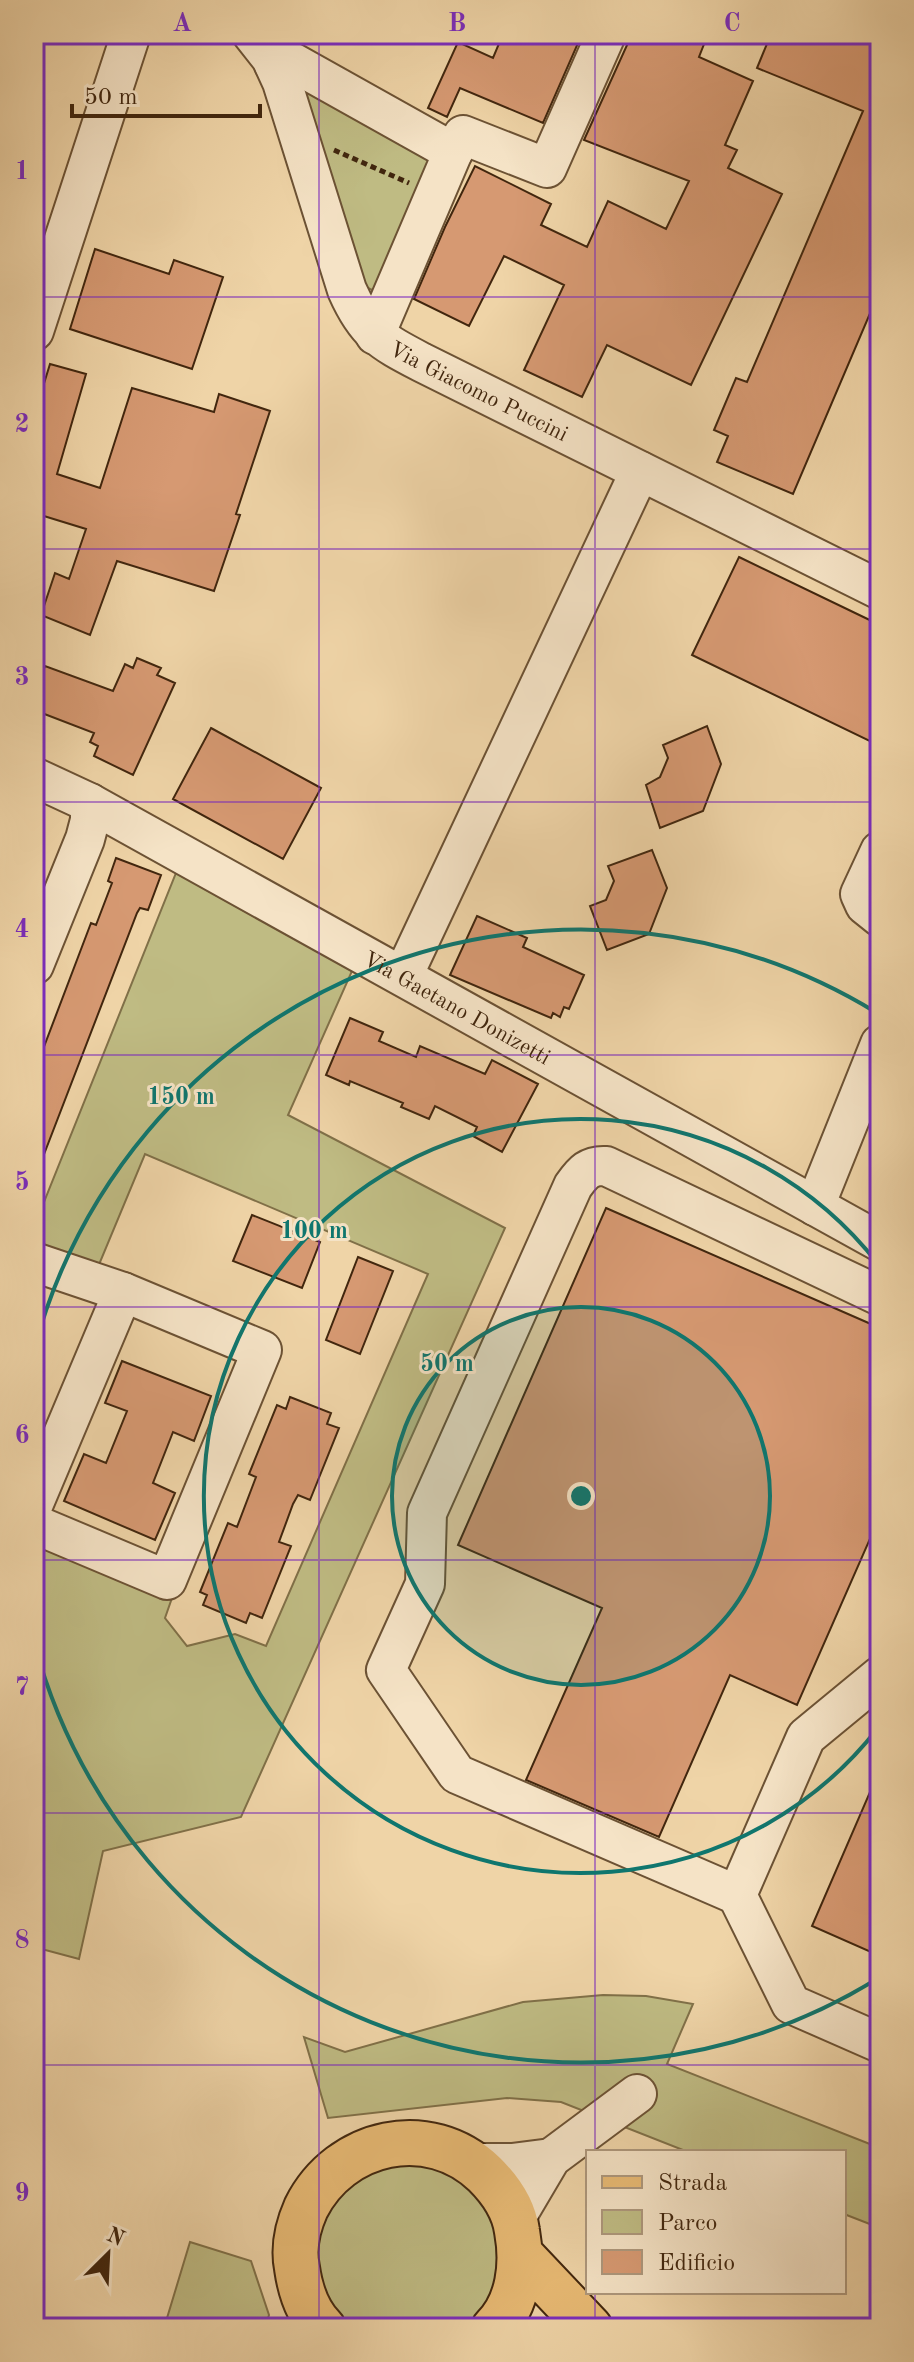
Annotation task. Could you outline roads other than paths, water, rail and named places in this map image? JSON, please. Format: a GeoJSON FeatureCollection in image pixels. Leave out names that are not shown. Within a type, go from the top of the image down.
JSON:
{"type":"FeatureCollection","features":[{"type":"Feature","properties":{"kind":"main road"},"geometry":{"type":"LineString","coordinates":[[319,2326],[301,2290],[295,2256],[300,2221],[315,2190],[340,2165],[371,2149],[405,2142],[441,2147],[473,2163],[499,2188],[518,2237],[590,2328]]}},
{"type":"Feature","properties":{"kind":"main road"},"geometry":{"type":"LineString","coordinates":[[494,2328],[516,2290],[518,2237]]}},
{"type":"Feature","properties":{"kind":"street"},"geometry":{"type":"LineString","coordinates":[[34,331],[131,34]]}},
{"type":"Feature","properties":{"kind":"street"},"geometry":{"type":"LineString","coordinates":[[375,335],[463,135],[547,168],[605,37]]}},
{"type":"Feature","properties":{"kind":"street"},"geometry":{"type":"LineString","coordinates":[[266,52],[294,63],[453,152]]}},
{"type":"Feature","properties":{"kind":"street","name":"Via Giacomo Puccini"},"geometry":{"type":"LineString","coordinates":[[266,52],[303,150],[347,290],[356,311],[375,335],[421,362],[880,590]]}},
{"type":"Feature","properties":{"kind":"street"},"geometry":{"type":"LineString","coordinates":[[403,976],[640,471]]}},
{"type":"Feature","properties":{"kind":"street","name":"Via Gaetano Donizetti"},"geometry":{"type":"LineString","coordinates":[[34,777],[90,803],[877,1240]]}},
{"type":"Feature","properties":{"kind":"street"},"geometry":{"type":"LineString","coordinates":[[34,965],[85,839],[90,803]]}},
{"type":"Feature","properties":{"kind":"street"},"geometry":{"type":"LineString","coordinates":[[880,851],[860,894],[865,905],[880,917]]}},
{"type":"Feature","properties":{"kind":"street"},"geometry":{"type":"LineString","coordinates":[[815,1206],[880,1044]]}},
{"type":"Feature","properties":{"kind":"street"},"geometry":{"type":"LineString","coordinates":[[880,1296],[606,1166],[593,1166],[584,1172],[573,1186],[427,1513],[425,1584],[386,1670],[457,1774],[737,1895],[791,2004],[880,2043]]}},
{"type":"Feature","properties":{"kind":"street"},"geometry":{"type":"LineString","coordinates":[[838,1276],[853,1274],[877,1240]]}},
{"type":"Feature","properties":{"kind":"street"},"geometry":{"type":"LineString","coordinates":[[34,1262],[123,1292],[262,1350],[167,1580],[34,1524]]}},
{"type":"Feature","properties":{"kind":"street"},"geometry":{"type":"LineString","coordinates":[[34,1503],[123,1292]]}},
{"type":"Feature","properties":{"kind":"street"},"geometry":{"type":"LineString","coordinates":[[737,1895],[806,1737],[880,1676]]}},
{"type":"Feature","properties":{"kind":"street"},"geometry":{"type":"LineString","coordinates":[[473,2163],[512,2163],[551,2158],[637,2094]]}},
{"type":"Feature","properties":{"kind":"street"},"geometry":{"type":"LineString","coordinates":[[518,2237],[551,2158]]}}]}
